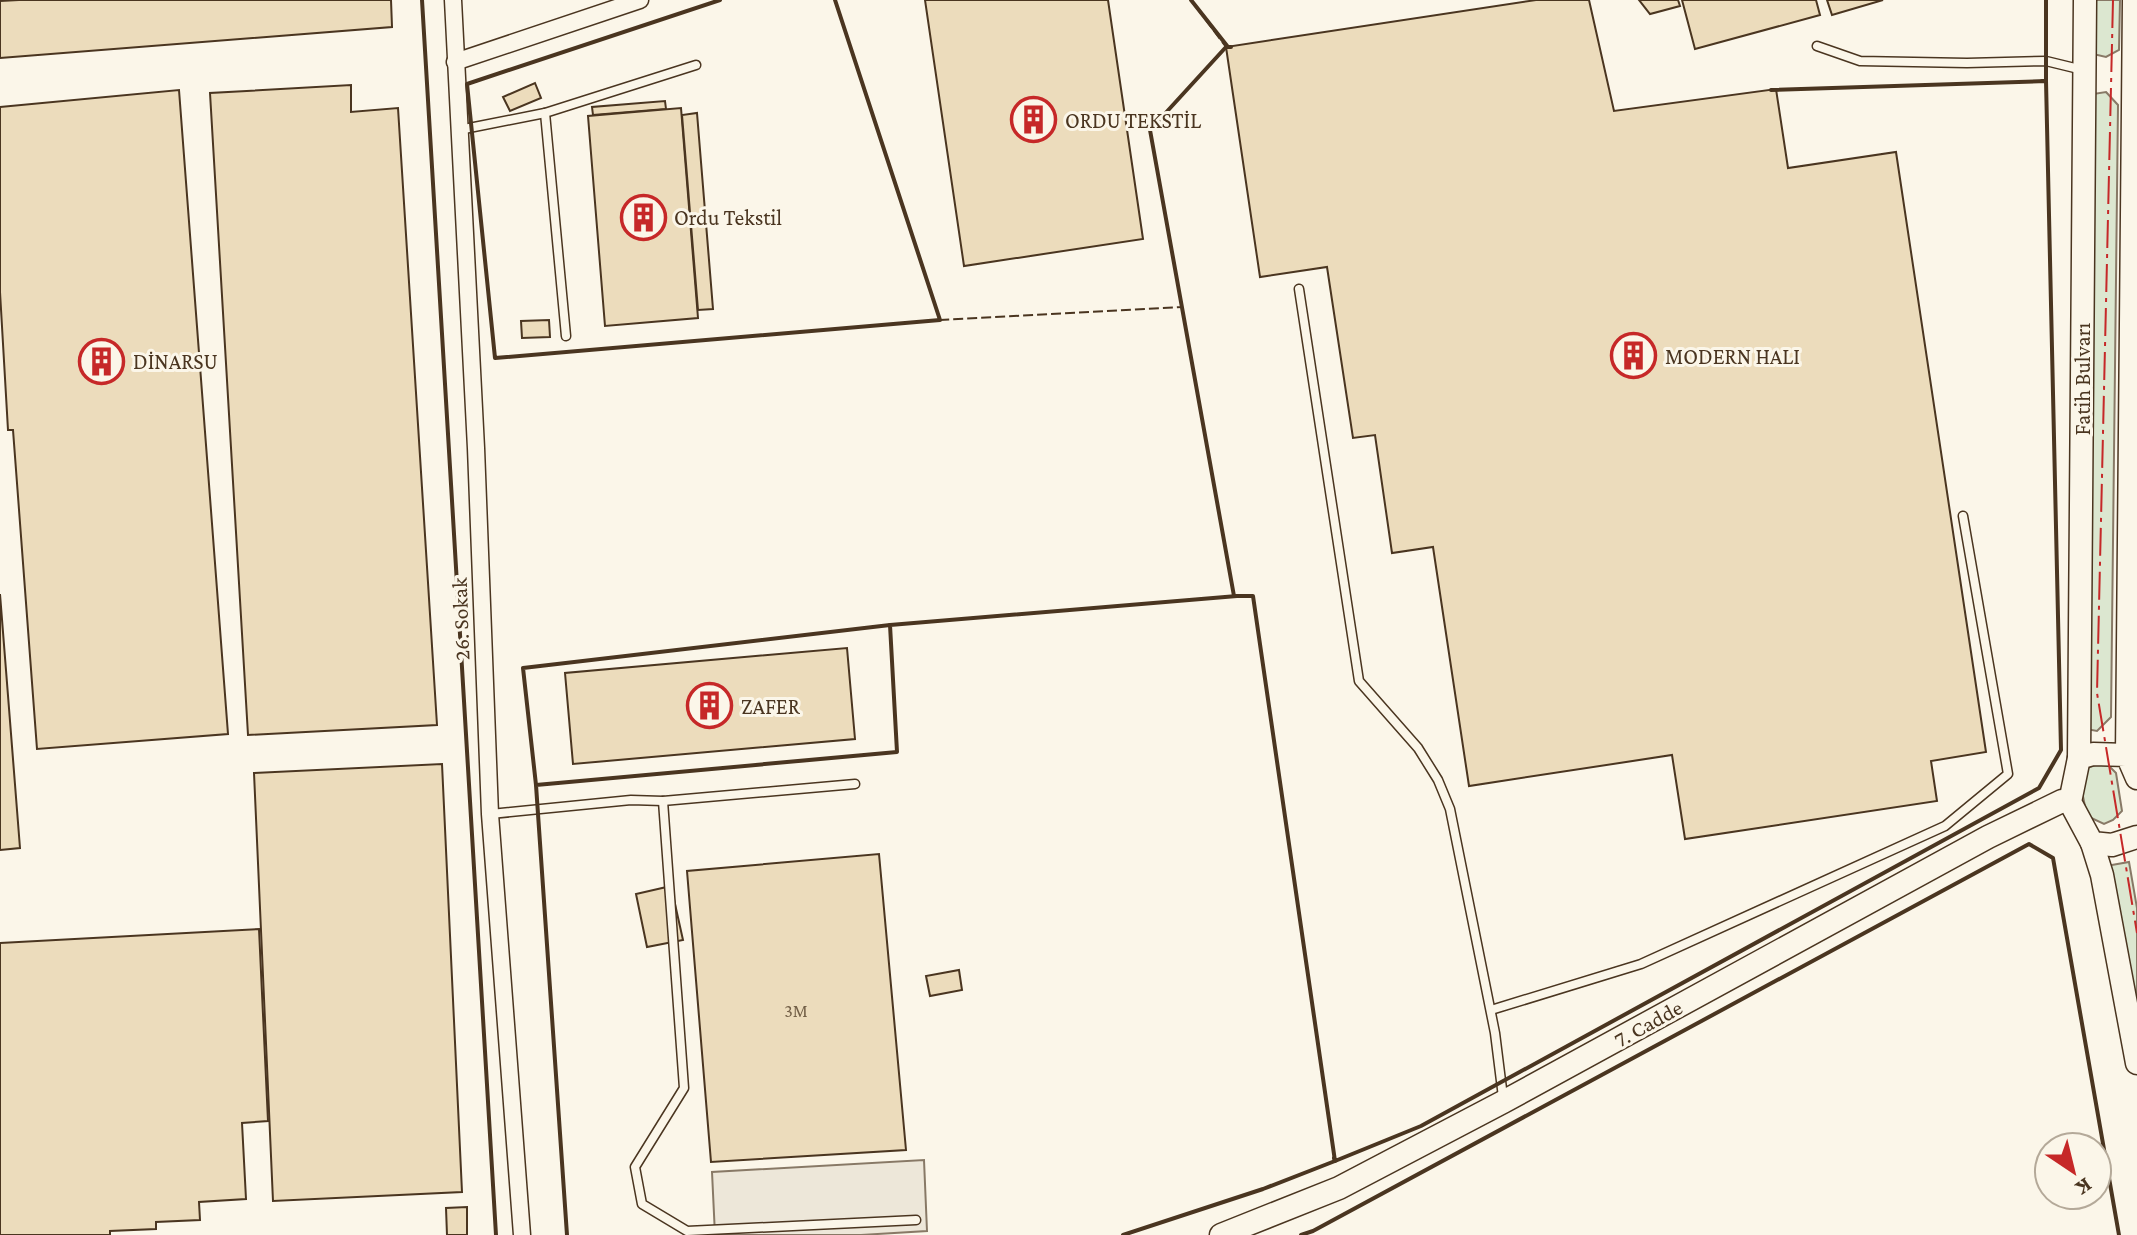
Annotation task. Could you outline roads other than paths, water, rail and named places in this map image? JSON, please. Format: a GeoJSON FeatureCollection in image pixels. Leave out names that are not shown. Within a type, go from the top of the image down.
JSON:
{"type":"FeatureCollection","features":[{"type":"Feature","properties":{"kind":"main road","name":"Fatih Bulvarı"},"geometry":{"type":"LineString","coordinates":[[2070,802],[2079,758],[2085,0]]}},
{"type":"Feature","properties":{"kind":"main road"},"geometry":{"type":"LineString","coordinates":[[2134,0],[2132,726],[2127,755],[2137,778]]}},
{"type":"Feature","properties":{"kind":"main road"},"geometry":{"type":"LineString","coordinates":[[2079,758],[2093,754],[2127,755]]}},
{"type":"Feature","properties":{"kind":"main road","name":"7. Cadde"},"geometry":{"type":"LineString","coordinates":[[1221,1235],[1339,1188],[1988,837],[2062,801],[2070,802]]}},
{"type":"Feature","properties":{"kind":"main road"},"geometry":{"type":"LineString","coordinates":[[2070,802],[2092,843],[2102,875],[2137,1063]]}},
{"type":"Feature","properties":{"kind":"main road"},"geometry":{"type":"LineString","coordinates":[[2092,843],[2112,845],[2137,837]]}},
{"type":"Feature","properties":{"kind":"street","name":"26. Sokak"},"geometry":{"type":"LineString","coordinates":[[453,0],[476,448],[490,814],[522,1235]]}},
{"type":"Feature","properties":{"kind":"street"},"geometry":{"type":"LineString","coordinates":[[455,62],[640,0]]}},
{"type":"Feature","properties":{"kind":"street"},"geometry":{"type":"LineString","coordinates":[[2122,983],[2137,1034]]}},
{"type":"Feature","properties":{"kind":"lane"},"geometry":{"type":"LineString","coordinates":[[1817,46],[1860,61],[2046,61],[2084,70]]}},
{"type":"Feature","properties":{"kind":"lane"},"geometry":{"type":"LineString","coordinates":[[459,131],[545,113],[696,65]]}},
{"type":"Feature","properties":{"kind":"lane"},"geometry":{"type":"LineString","coordinates":[[545,113],[566,336]]}},
{"type":"Feature","properties":{"kind":"lane"},"geometry":{"type":"LineString","coordinates":[[1299,289],[1359,681],[1418,748],[1438,780],[1450,809],[1491,1010],[1503,1102]]}},
{"type":"Feature","properties":{"kind":"lane"},"geometry":{"type":"LineString","coordinates":[[1491,1010],[1641,964],[1945,826],[2008,774],[1963,516]]}},
{"type":"Feature","properties":{"kind":"lane"},"geometry":{"type":"LineString","coordinates":[[490,814],[631,800],[663,801],[855,784]]}},
{"type":"Feature","properties":{"kind":"lane"},"geometry":{"type":"LineString","coordinates":[[663,801],[684,1088],[635,1167],[642,1204],[687,1231],[786,1231],[916,1220]]}},
{"type":"Feature","properties":{"kind":"place","name":"ORDU TEKSTİL"},"geometry":{"type":"Point","coordinates":[1034,120]}},
{"type":"Feature","properties":{"kind":"place","name":"Ordu Tekstil"},"geometry":{"type":"Point","coordinates":[643,217]}},
{"type":"Feature","properties":{"kind":"place","name":"MODERN HALI"},"geometry":{"type":"Point","coordinates":[1634,356]}},
{"type":"Feature","properties":{"kind":"place","name":"DİNARSU"},"geometry":{"type":"Point","coordinates":[102,361]}},
{"type":"Feature","properties":{"kind":"place","name":"ZAFER"},"geometry":{"type":"Point","coordinates":[710,706]}}]}
